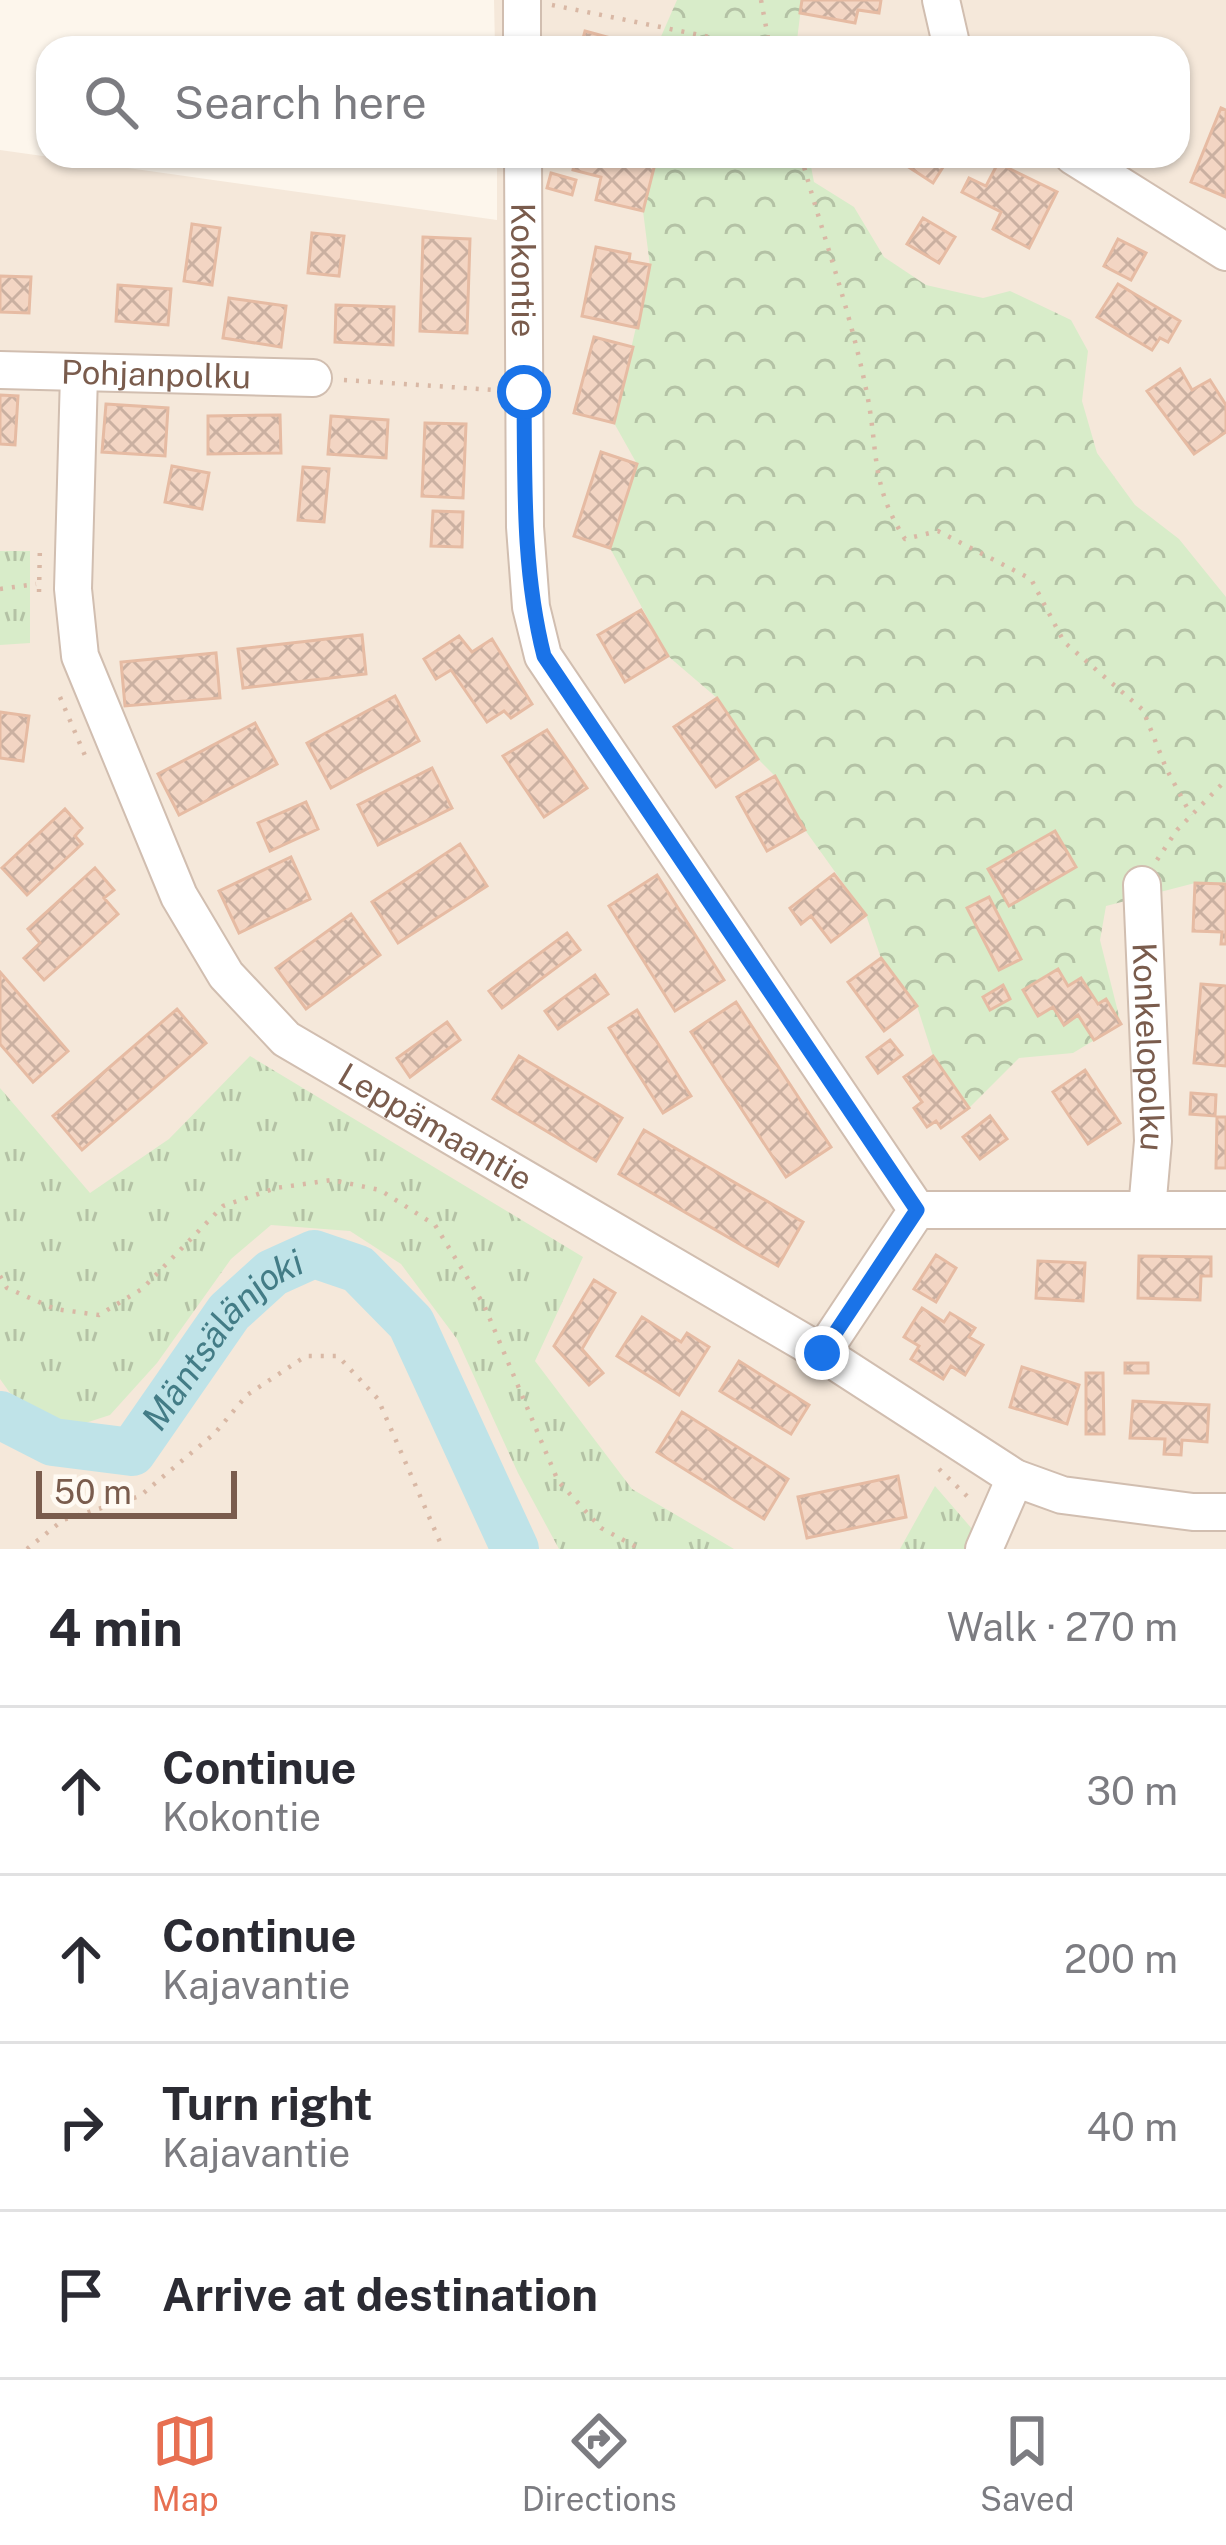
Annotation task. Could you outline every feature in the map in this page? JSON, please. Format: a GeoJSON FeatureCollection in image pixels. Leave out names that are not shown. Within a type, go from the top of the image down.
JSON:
{"type":"FeatureCollection","features":[{"type":"Feature","properties":{"kind":"street"},"geometry":{"type":"LineString","coordinates":[[941,0],[949,36]]}},
{"type":"Feature","properties":{"kind":"street"},"geometry":{"type":"LineString","coordinates":[[526,36],[536,2]]}},
{"type":"Feature","properties":{"kind":"street","name":"Kokontie"},"geometry":{"type":"LineString","coordinates":[[523,168],[525,527],[531,607],[544,656],[917,1210]]}},
{"type":"Feature","properties":{"kind":"street"},"geometry":{"type":"LineString","coordinates":[[1092,168],[1226,252]]}},
{"type":"Feature","properties":{"kind":"street","name":"Pohjanpolku"},"geometry":{"type":"LineString","coordinates":[[0,370],[313,378]]}},
{"type":"Feature","properties":{"kind":"street","name":"Leppämaantie"},"geometry":{"type":"LineString","coordinates":[[79,375],[73,589],[80,656],[179,896],[226,975],[286,1039],[822,1353],[1015,1478],[1062,1495],[1226,1512]]}},
{"type":"Feature","properties":{"kind":"street","name":"Konkelopolku"},"geometry":{"type":"LineString","coordinates":[[1142,885],[1153,1141],[1147,1210]]}},
{"type":"Feature","properties":{"kind":"street"},"geometry":{"type":"LineString","coordinates":[[822,1353],[917,1210],[1226,1210]]}},
{"type":"Feature","properties":{"kind":"street"},"geometry":{"type":"LineString","coordinates":[[990,1532],[1015,1478]]}},
{"type":"Feature","properties":{"kind":"path"},"geometry":{"type":"LineString","coordinates":[[761,0],[766,36]]}},
{"type":"Feature","properties":{"kind":"path"},"geometry":{"type":"LineString","coordinates":[[536,2],[707,36]]}},
{"type":"Feature","properties":{"kind":"path"},"geometry":{"type":"LineString","coordinates":[[804,168],[867,390],[876,476],[887,512],[904,539],[938,531],[1031,579],[1064,642],[1143,710],[1191,815]]}},
{"type":"Feature","properties":{"kind":"path"},"geometry":{"type":"LineString","coordinates":[[313,378],[524,392]]}},
{"type":"Feature","properties":{"kind":"path"},"geometry":{"type":"LineString","coordinates":[[40,537],[41,604]]}},
{"type":"Feature","properties":{"kind":"path"},"geometry":{"type":"LineString","coordinates":[[0,590],[38,584]]}},
{"type":"Feature","properties":{"kind":"path"},"geometry":{"type":"LineString","coordinates":[[55,682],[94,776]]}},
{"type":"Feature","properties":{"kind":"path"},"geometry":{"type":"LineString","coordinates":[[1142,885],[1177,830],[1226,780]]}},
{"type":"Feature","properties":{"kind":"path"},"geometry":{"type":"LineString","coordinates":[[0,1276],[7,1288],[55,1309],[99,1315],[142,1289],[223,1206],[276,1188],[332,1180],[380,1190],[435,1225],[484,1305],[558,1480],[601,1528],[640,1549]]}},
{"type":"Feature","properties":{"kind":"path"},"geometry":{"type":"LineString","coordinates":[[27,1549],[63,1520],[140,1496],[215,1433],[247,1395],[306,1356],[338,1356],[378,1399],[443,1549]]}},
{"type":"Feature","properties":{"kind":"path"},"geometry":{"type":"LineString","coordinates":[[929,1460],[974,1503],[990,1532]]}},
{"type":"Feature","properties":{"kind":"shaded area"},"geometry":{"type":"Polygon","coordinates":[[[494,0],[1226,0],[1226,1549],[0,1549],[0,150],[36,155],[36,168],[128,168],[497,220],[497,168],[1190,168],[1190,36],[495,36],[494,0]]]}},
{"type":"Feature","properties":{"kind":"green space"},"geometry":{"type":"Polygon","coordinates":[[[677,0],[802,0],[798,36],[661,36],[677,0]]]}},
{"type":"Feature","properties":{"kind":"green space"},"geometry":{"type":"Polygon","coordinates":[[[654,168],[811,168],[814,182],[854,207],[884,257],[926,285],[983,298],[1010,291],[1071,320],[1088,351],[1082,401],[1097,453],[1135,505],[1179,539],[1226,597],[1226,884],[1195,883],[1106,906],[1100,940],[1121,1024],[1073,1053],[1019,1058],[969,1108],[933,1056],[917,1006],[881,958],[866,915],[805,830],[775,776],[717,698],[668,656],[610,548],[637,464],[614,423],[650,266],[643,211],[654,168]]]}},
{"type":"Feature","properties":{"kind":"green space"},"geometry":{"type":"Polygon","coordinates":[[[0,551],[30,551],[30,643],[0,645],[0,551]]]}},
{"type":"Feature","properties":{"kind":"green space"},"geometry":{"type":"Polygon","coordinates":[[[250,1056],[583,1257],[535,1361],[632,1489],[734,1549],[559,1549],[518,1473],[457,1339],[401,1264],[350,1231],[271,1225],[231,1259],[157,1363],[110,1415],[70,1428],[10,1393],[0,1379],[0,1088],[90,1193],[169,1139],[250,1056]]]}},
{"type":"Feature","properties":{"kind":"green space"},"geometry":{"type":"Polygon","coordinates":[[[935,1486],[973,1530],[964,1549],[900,1549],[935,1486]]]}},
{"type":"Feature","properties":{"kind":"building"},"geometry":{"type":"Polygon","coordinates":[[[802,0],[881,0],[879,13],[858,10],[855,23],[800,13],[802,0]]]}},
{"type":"Feature","properties":{"kind":"building"},"geometry":{"type":"Polygon","coordinates":[[[1221,108],[1226,110],[1226,197],[1191,182],[1221,108]]]}},
{"type":"Feature","properties":{"kind":"building"},"geometry":{"type":"Polygon","coordinates":[[[654,168],[643,211],[596,200],[601,177],[573,170],[654,168]]]}},
{"type":"Feature","properties":{"kind":"building"},"geometry":{"type":"Polygon","coordinates":[[[910,168],[942,168],[933,183],[910,168]]]}},
{"type":"Feature","properties":{"kind":"building"},"geometry":{"type":"Polygon","coordinates":[[[995,168],[1008,168],[1057,192],[1029,248],[993,229],[1001,212],[962,192],[969,178],[986,186],[995,168]]]}},
{"type":"Feature","properties":{"kind":"building"},"geometry":{"type":"Polygon","coordinates":[[[551,173],[576,180],[572,195],[547,188],[551,173]]]}},
{"type":"Feature","properties":{"kind":"building"},"geometry":{"type":"Polygon","coordinates":[[[923,218],[955,237],[939,263],[907,244],[923,218]]]}},
{"type":"Feature","properties":{"kind":"building"},"geometry":{"type":"Polygon","coordinates":[[[192,224],[220,228],[212,285],[184,281],[192,224]]]}},
{"type":"Feature","properties":{"kind":"building"},"geometry":{"type":"Polygon","coordinates":[[[312,233],[344,236],[339,276],[308,273],[312,233]]]}},
{"type":"Feature","properties":{"kind":"building"},"geometry":{"type":"Polygon","coordinates":[[[423,237],[470,239],[467,333],[420,331],[423,237]]]}},
{"type":"Feature","properties":{"kind":"building"},"geometry":{"type":"Polygon","coordinates":[[[1118,239],[1146,253],[1131,280],[1104,266],[1118,239]]]}},
{"type":"Feature","properties":{"kind":"building"},"geometry":{"type":"Polygon","coordinates":[[[596,247],[630,254],[629,261],[650,265],[638,328],[582,316],[596,247]]]}},
{"type":"Feature","properties":{"kind":"building"},"geometry":{"type":"Polygon","coordinates":[[[0,276],[31,277],[29,313],[0,312],[0,276]]]}},
{"type":"Feature","properties":{"kind":"building"},"geometry":{"type":"Polygon","coordinates":[[[1118,284],[1180,321],[1168,342],[1160,338],[1152,350],[1097,317],[1118,284]]]}},
{"type":"Feature","properties":{"kind":"building"},"geometry":{"type":"Polygon","coordinates":[[[118,285],[171,289],[168,325],[116,321],[118,285]]]}},
{"type":"Feature","properties":{"kind":"building"},"geometry":{"type":"Polygon","coordinates":[[[229,298],[286,306],[281,347],[223,338],[229,298]]]}},
{"type":"Feature","properties":{"kind":"building"},"geometry":{"type":"Polygon","coordinates":[[[336,305],[394,307],[393,345],[335,342],[336,305]]]}},
{"type":"Feature","properties":{"kind":"building"},"geometry":{"type":"Polygon","coordinates":[[[594,337],[633,347],[614,423],[574,413],[594,337]]]}},
{"type":"Feature","properties":{"kind":"building"},"geometry":{"type":"Polygon","coordinates":[[[1180,369],[1192,390],[1210,380],[1226,405],[1226,432],[1194,454],[1147,391],[1180,369]]]}},
{"type":"Feature","properties":{"kind":"building"},"geometry":{"type":"Polygon","coordinates":[[[0,395],[18,396],[15,445],[0,444],[0,395]]]}},
{"type":"Feature","properties":{"kind":"building"},"geometry":{"type":"Polygon","coordinates":[[[106,404],[168,408],[165,456],[102,452],[106,404]]]}},
{"type":"Feature","properties":{"kind":"building"},"geometry":{"type":"Polygon","coordinates":[[[280,415],[281,453],[208,454],[208,416],[280,415]]]}},
{"type":"Feature","properties":{"kind":"building"},"geometry":{"type":"Polygon","coordinates":[[[331,416],[388,420],[386,458],[328,454],[331,416]]]}},
{"type":"Feature","properties":{"kind":"building"},"geometry":{"type":"Polygon","coordinates":[[[425,423],[466,424],[463,498],[422,496],[425,423]]]}},
{"type":"Feature","properties":{"kind":"building"},"geometry":{"type":"Polygon","coordinates":[[[601,452],[637,464],[610,548],[574,536],[601,452]]]}},
{"type":"Feature","properties":{"kind":"building"},"geometry":{"type":"Polygon","coordinates":[[[172,466],[209,473],[202,509],[165,502],[172,466]]]}},
{"type":"Feature","properties":{"kind":"building"},"geometry":{"type":"Polygon","coordinates":[[[303,467],[329,469],[324,522],[298,520],[303,467]]]}},
{"type":"Feature","properties":{"kind":"building"},"geometry":{"type":"Polygon","coordinates":[[[433,511],[463,512],[462,547],[431,546],[433,511]]]}},
{"type":"Feature","properties":{"kind":"building"},"geometry":{"type":"Polygon","coordinates":[[[641,610],[668,656],[625,682],[598,635],[641,610]]]}},
{"type":"Feature","properties":{"kind":"building"},"geometry":{"type":"Polygon","coordinates":[[[362,635],[366,674],[243,688],[238,649],[362,635]]]}},
{"type":"Feature","properties":{"kind":"building"},"geometry":{"type":"Polygon","coordinates":[[[459,636],[472,652],[492,639],[532,704],[511,718],[504,711],[487,722],[451,670],[436,679],[424,659],[459,636]]]}},
{"type":"Feature","properties":{"kind":"building"},"geometry":{"type":"Polygon","coordinates":[[[216,653],[220,698],[125,706],[121,662],[216,653]]]}},
{"type":"Feature","properties":{"kind":"building"},"geometry":{"type":"Polygon","coordinates":[[[395,696],[419,741],[331,788],[307,743],[395,696]]]}},
{"type":"Feature","properties":{"kind":"building"},"geometry":{"type":"Polygon","coordinates":[[[717,698],[758,759],[716,787],[674,727],[717,698]]]}},
{"type":"Feature","properties":{"kind":"building"},"geometry":{"type":"Polygon","coordinates":[[[0,712],[29,716],[23,761],[0,758],[0,712]]]}},
{"type":"Feature","properties":{"kind":"building"},"geometry":{"type":"Polygon","coordinates":[[[255,723],[277,764],[179,815],[158,774],[255,723]]]}},
{"type":"Feature","properties":{"kind":"building"},"geometry":{"type":"Polygon","coordinates":[[[547,730],[587,788],[544,817],[503,756],[547,730]]]}},
{"type":"Feature","properties":{"kind":"building"},"geometry":{"type":"Polygon","coordinates":[[[432,768],[452,808],[378,845],[358,805],[432,768]]]}},
{"type":"Feature","properties":{"kind":"building"},"geometry":{"type":"Polygon","coordinates":[[[775,776],[805,830],[767,851],[737,797],[775,776]]]}},
{"type":"Feature","properties":{"kind":"building"},"geometry":{"type":"Polygon","coordinates":[[[306,802],[318,829],[270,851],[258,823],[306,802]]]}},
{"type":"Feature","properties":{"kind":"building"},"geometry":{"type":"Polygon","coordinates":[[[65,809],[82,828],[75,836],[82,844],[27,895],[2,868],[65,809]]]}},
{"type":"Feature","properties":{"kind":"building"},"geometry":{"type":"Polygon","coordinates":[[[1055,831],[1076,867],[1009,906],[988,869],[1055,831]]]}},
{"type":"Feature","properties":{"kind":"building"},"geometry":{"type":"Polygon","coordinates":[[[460,844],[487,886],[398,943],[372,902],[460,844]]]}},
{"type":"Feature","properties":{"kind":"building"},"geometry":{"type":"Polygon","coordinates":[[[291,857],[310,899],[239,933],[219,891],[291,857]]]}},
{"type":"Feature","properties":{"kind":"building"},"geometry":{"type":"Polygon","coordinates":[[[95,868],[114,890],[104,898],[118,914],[44,980],[24,958],[40,943],[28,929],[95,868]]]}},
{"type":"Feature","properties":{"kind":"building"},"geometry":{"type":"Polygon","coordinates":[[[834,874],[866,915],[831,942],[811,916],[801,924],[790,908],[834,874]]]}},
{"type":"Feature","properties":{"kind":"building"},"geometry":{"type":"Polygon","coordinates":[[[657,875],[724,980],[675,1011],[609,906],[657,875]]]}},
{"type":"Feature","properties":{"kind":"building"},"geometry":{"type":"Polygon","coordinates":[[[1195,883],[1226,884],[1226,944],[1221,944],[1222,932],[1193,931],[1195,883]]]}},
{"type":"Feature","properties":{"kind":"building"},"geometry":{"type":"Polygon","coordinates":[[[989,897],[1021,959],[999,970],[967,908],[989,897]]]}},
{"type":"Feature","properties":{"kind":"building"},"geometry":{"type":"Polygon","coordinates":[[[351,914],[380,955],[306,1009],[276,968],[351,914]]]}},
{"type":"Feature","properties":{"kind":"building"},"geometry":{"type":"Polygon","coordinates":[[[567,933],[580,950],[502,1008],[489,991],[567,933]]]}},
{"type":"Feature","properties":{"kind":"building"},"geometry":{"type":"Polygon","coordinates":[[[881,958],[917,1006],[884,1031],[848,982],[881,958]]]}},
{"type":"Feature","properties":{"kind":"building"},"geometry":{"type":"Polygon","coordinates":[[[1058,969],[1068,986],[1081,978],[1098,1004],[1106,999],[1121,1024],[1094,1040],[1078,1015],[1064,1025],[1053,1007],[1038,1016],[1023,990],[1058,969]]]}},
{"type":"Feature","properties":{"kind":"building"},"geometry":{"type":"Polygon","coordinates":[[[0,972],[68,1051],[33,1082],[0,1044],[0,972]]]}},
{"type":"Feature","properties":{"kind":"building"},"geometry":{"type":"Polygon","coordinates":[[[595,975],[608,994],[558,1029],[545,1011],[595,975]]]}},
{"type":"Feature","properties":{"kind":"building"},"geometry":{"type":"Polygon","coordinates":[[[1201,984],[1226,986],[1226,1066],[1194,1063],[1201,984]]]}},
{"type":"Feature","properties":{"kind":"building"},"geometry":{"type":"Polygon","coordinates":[[[1003,985],[1010,999],[990,1010],[983,997],[1003,985]]]}},
{"type":"Feature","properties":{"kind":"building"},"geometry":{"type":"Polygon","coordinates":[[[736,1002],[831,1147],[786,1177],[691,1032],[736,1002]]]}},
{"type":"Feature","properties":{"kind":"building"},"geometry":{"type":"Polygon","coordinates":[[[177,1009],[206,1043],[82,1150],[53,1116],[177,1009]]]}},
{"type":"Feature","properties":{"kind":"building"},"geometry":{"type":"Polygon","coordinates":[[[637,1010],[691,1096],[663,1113],[609,1028],[637,1010]]]}},
{"type":"Feature","properties":{"kind":"building"},"geometry":{"type":"Polygon","coordinates":[[[447,1022],[460,1040],[410,1077],[397,1058],[447,1022]]]}},
{"type":"Feature","properties":{"kind":"building"},"geometry":{"type":"Polygon","coordinates":[[[890,1040],[902,1055],[878,1073],[867,1057],[890,1040]]]}},
{"type":"Feature","properties":{"kind":"building"},"geometry":{"type":"Polygon","coordinates":[[[519,1056],[622,1118],[596,1161],[493,1099],[519,1056]]]}},
{"type":"Feature","properties":{"kind":"building"},"geometry":{"type":"Polygon","coordinates":[[[933,1056],[969,1108],[941,1128],[936,1121],[927,1127],[914,1108],[922,1102],[904,1077],[933,1056]]]}},
{"type":"Feature","properties":{"kind":"building"},"geometry":{"type":"Polygon","coordinates":[[[1085,1070],[1120,1123],[1088,1144],[1053,1092],[1085,1070]]]}},
{"type":"Feature","properties":{"kind":"building"},"geometry":{"type":"Polygon","coordinates":[[[1191,1093],[1216,1095],[1215,1116],[1190,1114],[1191,1093]]]}},
{"type":"Feature","properties":{"kind":"building"},"geometry":{"type":"Polygon","coordinates":[[[990,1116],[1007,1139],[980,1159],[963,1137],[990,1116]]]}},
{"type":"Feature","properties":{"kind":"building"},"geometry":{"type":"Polygon","coordinates":[[[1217,1117],[1226,1117],[1226,1168],[1216,1168],[1217,1117]]]}},
{"type":"Feature","properties":{"kind":"building"},"geometry":{"type":"Polygon","coordinates":[[[644,1130],[803,1222],[778,1266],[619,1174],[644,1130]]]}},
{"type":"Feature","properties":{"kind":"building"},"geometry":{"type":"Polygon","coordinates":[[[936,1255],[956,1268],[936,1302],[914,1289],[936,1255]]]}},
{"type":"Feature","properties":{"kind":"building"},"geometry":{"type":"Polygon","coordinates":[[[1139,1256],[1211,1257],[1211,1276],[1201,1276],[1200,1300],[1138,1298],[1139,1256]]]}},
{"type":"Feature","properties":{"kind":"building"},"geometry":{"type":"Polygon","coordinates":[[[1038,1261],[1085,1263],[1083,1301],[1036,1298],[1038,1261]]]}},
{"type":"Feature","properties":{"kind":"building"},"geometry":{"type":"Polygon","coordinates":[[[594,1280],[615,1293],[582,1349],[603,1373],[589,1385],[554,1346],[594,1280]]]}},
{"type":"Feature","properties":{"kind":"building"},"geometry":{"type":"Polygon","coordinates":[[[922,1308],[944,1322],[950,1313],[975,1328],[969,1337],[983,1345],[965,1375],[951,1366],[943,1379],[911,1359],[919,1346],[904,1337],[922,1308]]]}},
{"type":"Feature","properties":{"kind":"building"},"geometry":{"type":"Polygon","coordinates":[[[642,1317],[681,1342],[687,1333],[709,1347],[679,1395],[617,1356],[642,1317]]]}},
{"type":"Feature","properties":{"kind":"building"},"geometry":{"type":"Polygon","coordinates":[[[739,1361],[809,1405],[791,1434],[720,1391],[739,1361]]]}},
{"type":"Feature","properties":{"kind":"building"},"geometry":{"type":"Polygon","coordinates":[[[1125,1363],[1148,1363],[1148,1373],[1125,1373],[1125,1363]]]}},
{"type":"Feature","properties":{"kind":"building"},"geometry":{"type":"Polygon","coordinates":[[[1022,1367],[1079,1385],[1067,1424],[1010,1407],[1022,1367]]]}},
{"type":"Feature","properties":{"kind":"building"},"geometry":{"type":"Polygon","coordinates":[[[1086,1373],[1103,1373],[1104,1434],[1086,1434],[1086,1373]]]}},
{"type":"Feature","properties":{"kind":"building"},"geometry":{"type":"Polygon","coordinates":[[[1133,1401],[1209,1405],[1207,1442],[1182,1440],[1181,1455],[1164,1454],[1165,1439],[1130,1438],[1133,1401]]]}},
{"type":"Feature","properties":{"kind":"building"},"geometry":{"type":"Polygon","coordinates":[[[682,1412],[788,1479],[764,1519],[657,1452],[682,1412]]]}},
{"type":"Feature","properties":{"kind":"building"},"geometry":{"type":"Polygon","coordinates":[[[898,1476],[906,1517],[807,1538],[798,1497],[898,1476]]]}},
{"type":"Feature","properties":{"kind":"waterway","name":"Mäntsälänjoki"},"geometry":{"type":"LineString","coordinates":[[0,1415],[53,1442],[132,1452],[229,1312],[272,1273],[314,1254],[358,1269],[411,1323],[515,1549]]}},
{"type":"Feature","properties":{"kind":"route"},"geometry":{"type":"LineString","coordinates":[[524,392],[531,607],[544,656],[917,1210],[822,1353]]}}]}
